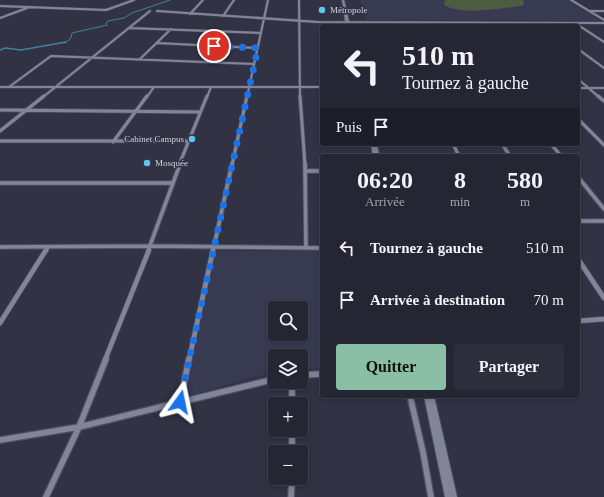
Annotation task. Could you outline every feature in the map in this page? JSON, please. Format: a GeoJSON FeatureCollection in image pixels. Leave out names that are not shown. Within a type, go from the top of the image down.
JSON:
{"type":"FeatureCollection","features":[{"type":"Feature","properties":{"kind":"street"},"geometry":{"type":"LineString","coordinates":[[0,6],[106,10],[134,0]]}},
{"type":"Feature","properties":{"kind":"street"},"geometry":{"type":"LineString","coordinates":[[190,14],[203,0]]}},
{"type":"Feature","properties":{"kind":"street"},"geometry":{"type":"LineString","coordinates":[[223,16],[234,0]]}},
{"type":"Feature","properties":{"kind":"street"},"geometry":{"type":"LineString","coordinates":[[180,402],[268,0]]}},
{"type":"Feature","properties":{"kind":"street"},"geometry":{"type":"LineString","coordinates":[[299,0],[299,87],[306,171],[306,248]]}},
{"type":"Feature","properties":{"kind":"street"},"geometry":{"type":"LineString","coordinates":[[343,0],[348,24]]}},
{"type":"Feature","properties":{"kind":"street"},"geometry":{"type":"LineString","coordinates":[[571,0],[604,21]]}},
{"type":"Feature","properties":{"kind":"street"},"geometry":{"type":"LineString","coordinates":[[0,18],[29,7]]}},
{"type":"Feature","properties":{"kind":"street"},"geometry":{"type":"LineString","coordinates":[[0,131],[150,11]]}},
{"type":"Feature","properties":{"kind":"street"},"geometry":{"type":"LineString","coordinates":[[590,11],[604,11]]}},
{"type":"Feature","properties":{"kind":"street"},"geometry":{"type":"LineString","coordinates":[[157,12],[348,24],[393,22],[574,23],[604,21]]}},
{"type":"Feature","properties":{"kind":"street"},"geometry":{"type":"LineString","coordinates":[[580,27],[604,42]]}},
{"type":"Feature","properties":{"kind":"street"},"geometry":{"type":"LineString","coordinates":[[129,28],[261,33]]}},
{"type":"Feature","properties":{"kind":"street"},"geometry":{"type":"LineString","coordinates":[[140,59],[170,29]]}},
{"type":"Feature","properties":{"kind":"street"},"geometry":{"type":"LineString","coordinates":[[157,43],[258,48]]}},
{"type":"Feature","properties":{"kind":"street"},"geometry":{"type":"LineString","coordinates":[[580,50],[604,68]]}},
{"type":"Feature","properties":{"kind":"street"},"geometry":{"type":"LineString","coordinates":[[9,87],[51,56],[254,64]]}},
{"type":"Feature","properties":{"kind":"street"},"geometry":{"type":"LineString","coordinates":[[580,81],[604,101]]}},
{"type":"Feature","properties":{"kind":"street"},"geometry":{"type":"LineString","coordinates":[[0,87],[320,87]]}},
{"type":"Feature","properties":{"kind":"street"},"geometry":{"type":"LineString","coordinates":[[113,142],[154,87]]}},
{"type":"Feature","properties":{"kind":"street"},"geometry":{"type":"LineString","coordinates":[[46,497],[79,427],[150,246],[172,183],[211,87]]}},
{"type":"Feature","properties":{"kind":"street"},"geometry":{"type":"LineString","coordinates":[[580,88],[604,88]]}},
{"type":"Feature","properties":{"kind":"street"},"geometry":{"type":"LineString","coordinates":[[0,110],[200,112]]}},
{"type":"Feature","properties":{"kind":"street"},"geometry":{"type":"LineString","coordinates":[[580,121],[604,145]]}},
{"type":"Feature","properties":{"kind":"street"},"geometry":{"type":"LineString","coordinates":[[0,141],[189,142]]}},
{"type":"Feature","properties":{"kind":"street"},"geometry":{"type":"LineString","coordinates":[[553,146],[559,154]]}},
{"type":"Feature","properties":{"kind":"street"},"geometry":{"type":"LineString","coordinates":[[306,171],[320,171]]}},
{"type":"Feature","properties":{"kind":"street"},"geometry":{"type":"LineString","coordinates":[[580,179],[604,209]]}},
{"type":"Feature","properties":{"kind":"street"},"geometry":{"type":"LineString","coordinates":[[0,183],[172,183]]}},
{"type":"Feature","properties":{"kind":"street"},"geometry":{"type":"LineString","coordinates":[[580,221],[604,221]]}},
{"type":"Feature","properties":{"kind":"street"},"geometry":{"type":"LineString","coordinates":[[0,323],[48,246]]}},
{"type":"Feature","properties":{"kind":"street"},"geometry":{"type":"LineString","coordinates":[[0,247],[150,246],[320,248]]}},
{"type":"Feature","properties":{"kind":"street"},"geometry":{"type":"LineString","coordinates":[[580,262],[604,298]]}},
{"type":"Feature","properties":{"kind":"street"},"geometry":{"type":"LineString","coordinates":[[580,321],[604,319]]}},
{"type":"Feature","properties":{"kind":"street"},"geometry":{"type":"LineString","coordinates":[[308,375],[320,374]]}},
{"type":"Feature","properties":{"kind":"street"},"geometry":{"type":"LineString","coordinates":[[0,440],[79,427],[268,380]]}},
{"type":"Feature","properties":{"kind":"street"},"geometry":{"type":"LineString","coordinates":[[410,398],[423,452],[431,497]]}},
{"type":"Feature","properties":{"kind":"street"},"geometry":{"type":"LineString","coordinates":[[428,398],[451,497]]}},
{"type":"Feature","properties":{"kind":"street"},"geometry":{"type":"LineString","coordinates":[[291,497],[292,485]]}},
{"type":"Feature","properties":{"kind":"shaded area"},"geometry":{"type":"Polygon","coordinates":[[[360,0],[567,0],[601,21],[366,20],[360,0]]]}},
{"type":"Feature","properties":{"kind":"shaded area"},"geometry":{"type":"Polygon","coordinates":[[[216,251],[320,251],[320,368],[308,369],[308,349],[268,349],[268,374],[253,377],[185,397],[216,251]]]}},
{"type":"Feature","properties":{"kind":"green space"},"geometry":{"type":"Polygon","coordinates":[[[445,0],[523,0],[524,3],[522,6],[471,11],[444,5],[445,0]]]}},
{"type":"Feature","properties":{"kind":"waterway"},"geometry":{"type":"LineString","coordinates":[[65,43],[71,38],[72,33],[107,25],[106,23],[108,21],[124,18],[132,13],[170,0]]}},
{"type":"Feature","properties":{"kind":"waterway"},"geometry":{"type":"LineString","coordinates":[[0,50],[5,48],[21,50],[66,42]]}},
{"type":"Feature","properties":{"kind":"place","name":"Métropole"},"geometry":{"type":"Point","coordinates":[322,10]}},
{"type":"Feature","properties":{"kind":"place","name":"Cabinet Campus"},"geometry":{"type":"Point","coordinates":[192,139]}},
{"type":"Feature","properties":{"kind":"place","name":"Mosquée"},"geometry":{"type":"Point","coordinates":[147,163]}},
{"type":"Feature","properties":{"kind":"route"},"geometry":{"type":"LineString","coordinates":[[180,402],[258,48],[214,46]]}}]}
